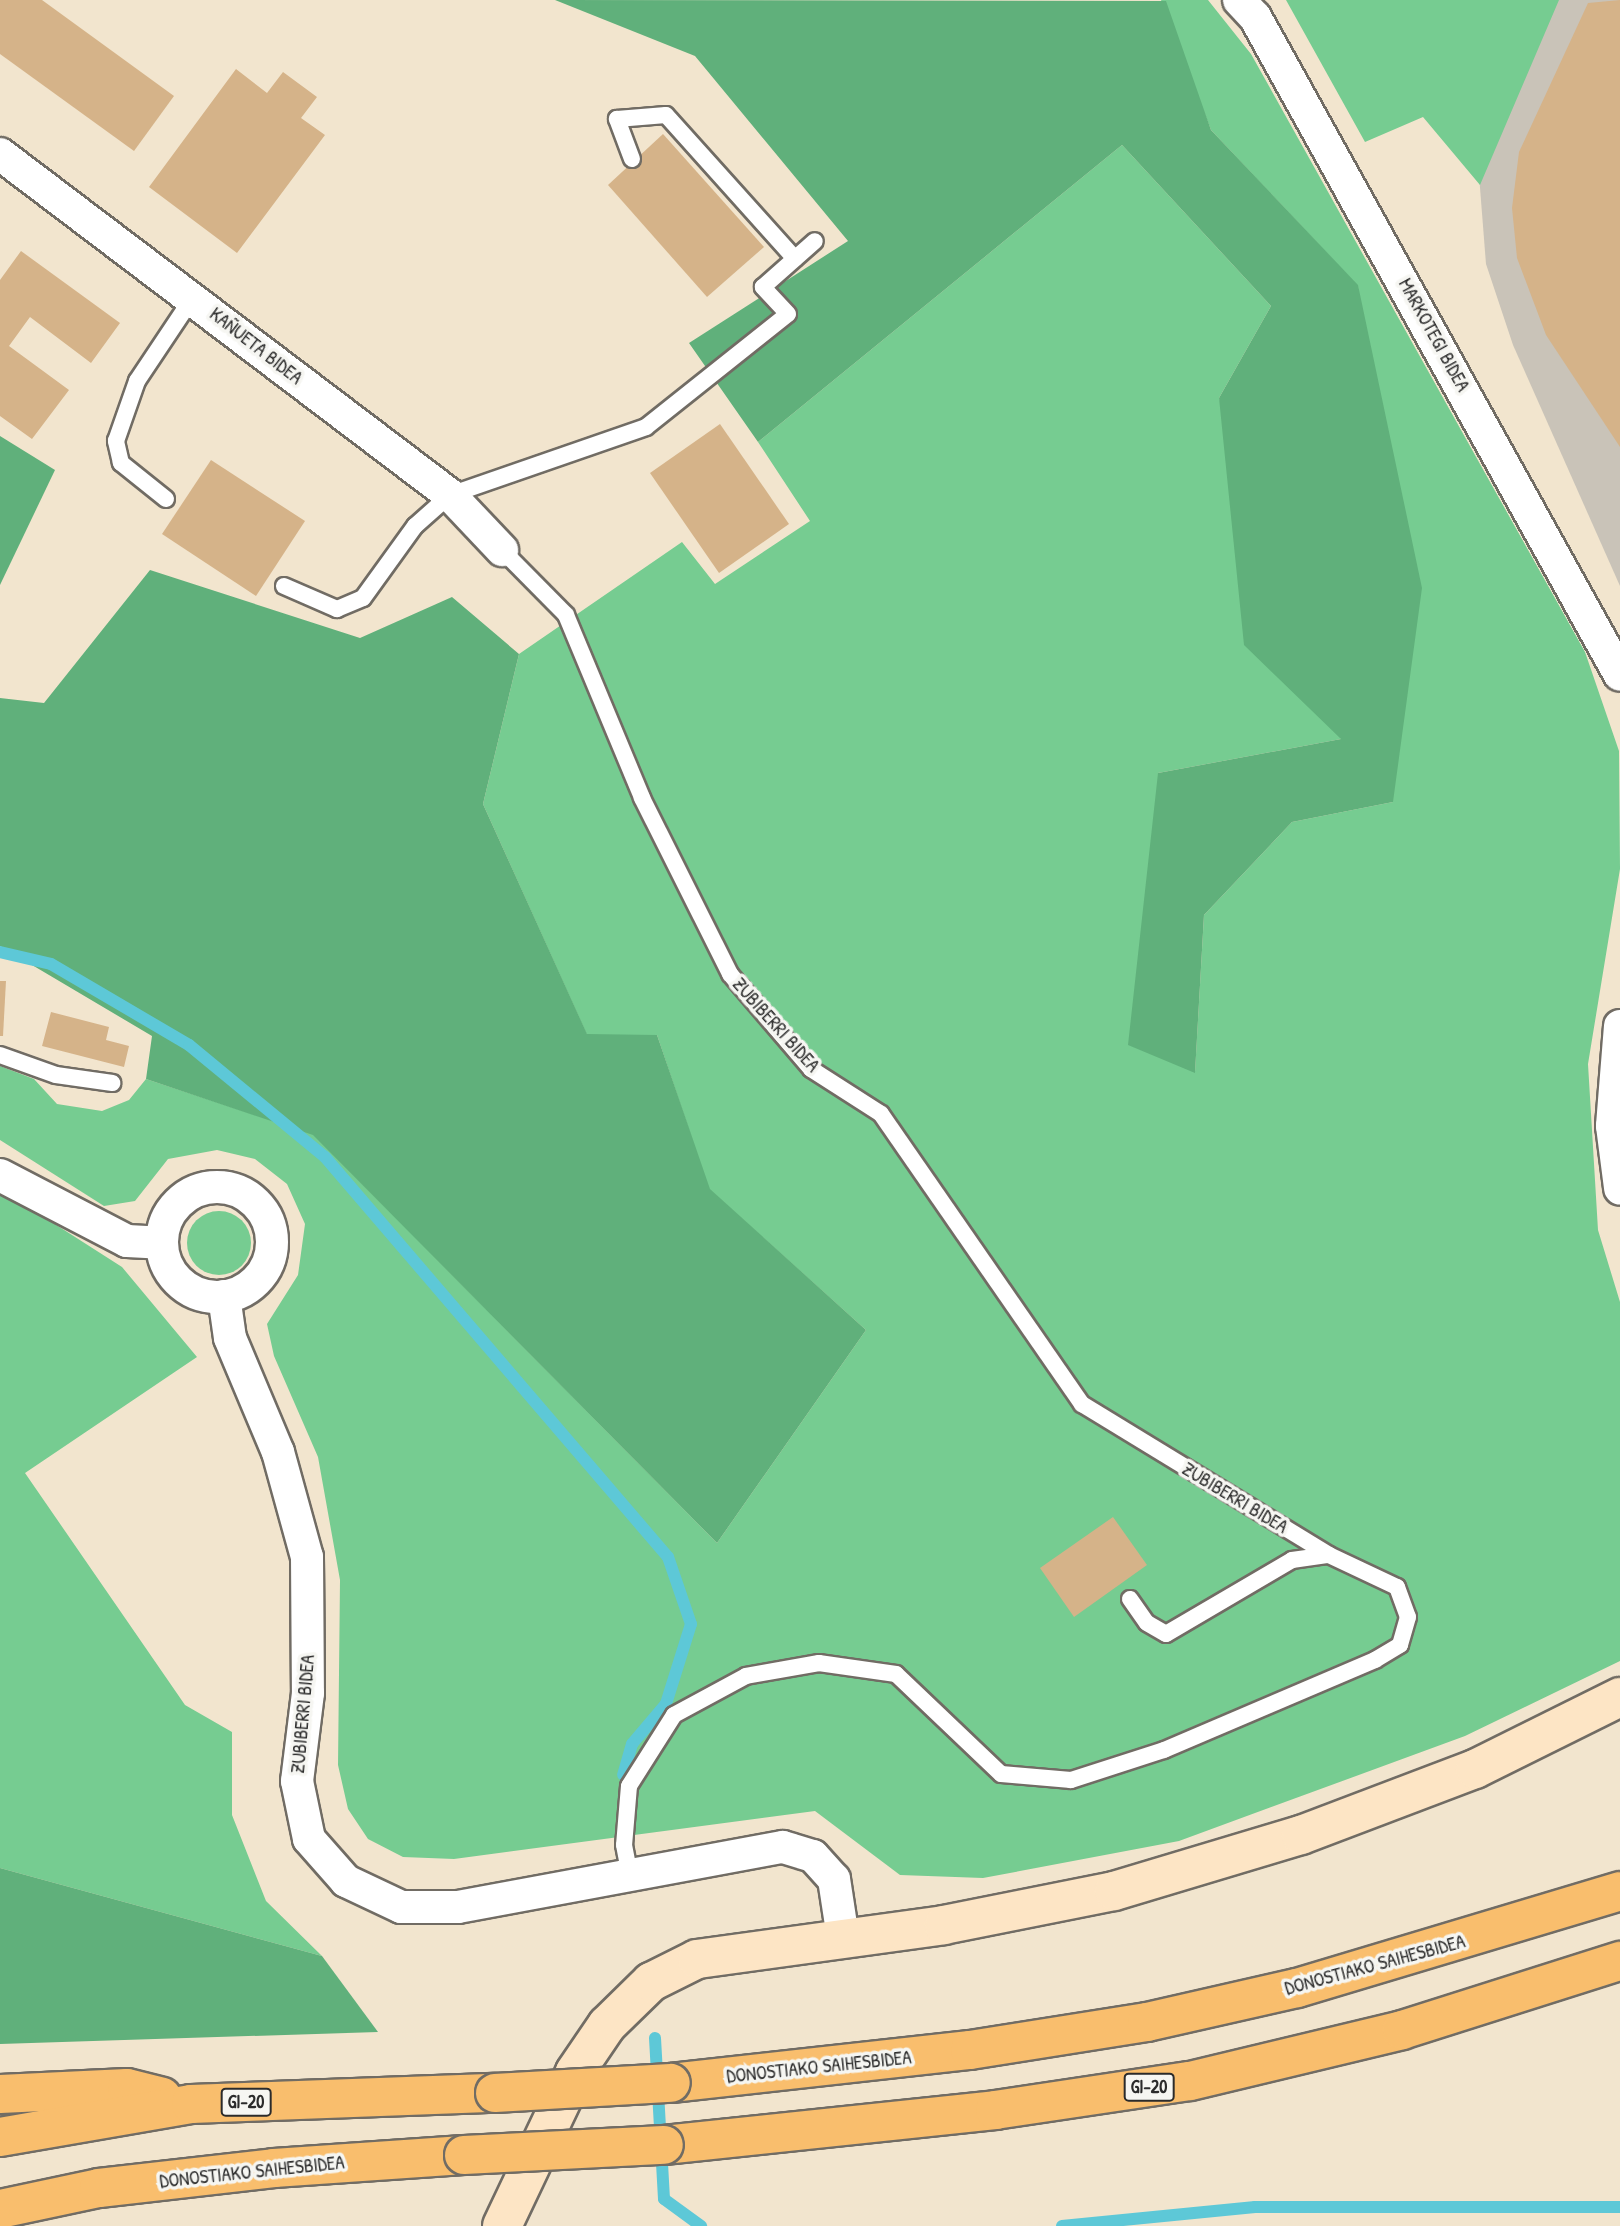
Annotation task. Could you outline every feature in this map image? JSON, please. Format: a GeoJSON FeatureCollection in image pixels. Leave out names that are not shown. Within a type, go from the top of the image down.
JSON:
{"type":"FeatureCollection","features":[{"type":"Feature","properties":{"kind":"highway","name":"DONOSTIAKO SAIHESBIDEA"},"geometry":{"type":"LineString","coordinates":[[0,2137],[191,2104],[495,2093],[671,2083],[970,2050],[1147,2022],[1297,1988],[1620,1891]]}},
{"type":"Feature","properties":{"kind":"highway","name":"DONOSTIAKO SAIHESBIDEA"},"geometry":{"type":"LineString","coordinates":[[0,2209],[99,2188],[274,2168],[664,2145],[995,2110],[1190,2081],[1402,2030],[1620,1961]]}},
{"type":"Feature","properties":{"kind":"highway"},"geometry":{"type":"LineString","coordinates":[[0,2094],[127,2088],[191,2104]]}},
{"type":"Feature","properties":{"kind":"main road"},"geometry":{"type":"LineString","coordinates":[[502,2226],[575,2072],[607,2025],[651,1982],[697,1959],[743,1948],[843,1938],[1114,1891],[1301,1835],[1475,1769],[1620,1697]]}},
{"type":"Feature","properties":{"kind":"street","name":"MARKOTEGI BIDEA"},"geometry":{"type":"LineString","coordinates":[[1239,0],[1276,53],[1620,675]]}},
{"type":"Feature","properties":{"kind":"street","name":"KAÑUETA BIDEA"},"geometry":{"type":"LineString","coordinates":[[0,154],[193,297],[450,495],[502,550]]}},
{"type":"Feature","properties":{"kind":"street"},"geometry":{"type":"LineString","coordinates":[[1620,1026],[1612,1126],[1620,1188]]}},
{"type":"Feature","properties":{"kind":"street"},"geometry":{"type":"LineString","coordinates":[[0,1175],[127,1241],[161,1243]]}},
{"type":"Feature","properties":{"kind":"street"},"geometry":{"type":"LineString","coordinates":[[210,1187],[247,1195],[268,1221],[271,1257],[252,1286],[224,1296],[188,1290],[174,1277],[161,1243],[167,1218],[191,1193],[210,1187]]}},
{"type":"Feature","properties":{"kind":"street","name":"ZUBIBERRI BIDEA"},"geometry":{"type":"LineString","coordinates":[[224,1296],[230,1338],[278,1452],[307,1557],[308,1693],[298,1781],[309,1839],[346,1881],[401,1907],[458,1907],[793,1850],[813,1856],[834,1879],[843,1938]]}},
{"type":"Feature","properties":{"kind":"lane"},"geometry":{"type":"LineString","coordinates":[[632,159],[617,119],[666,114],[796,259]]}},
{"type":"Feature","properties":{"kind":"lane"},"geometry":{"type":"LineString","coordinates":[[284,586],[337,609],[363,598],[415,526],[450,495],[646,427],[788,313],[763,287],[815,242]]}},
{"type":"Feature","properties":{"kind":"lane"},"geometry":{"type":"LineString","coordinates":[[166,499],[121,463],[116,441],[137,381],[193,297]]}},
{"type":"Feature","properties":{"kind":"lane","name":"ZUBIBERRI BIDEA"},"geometry":{"type":"LineString","coordinates":[[502,550],[566,615],[642,797],[730,974],[811,1069],[881,1114],[1082,1404],[1329,1555],[1398,1587],[1408,1617],[1399,1645],[1281,1702],[1071,1780],[1001,1774],[897,1674],[819,1663],[747,1676],[674,1715],[629,1786],[624,1845],[630,1877]]}},
{"type":"Feature","properties":{"kind":"lane"},"geometry":{"type":"LineString","coordinates":[[0,1055],[56,1075],[112,1083]]}},
{"type":"Feature","properties":{"kind":"lane"},"geometry":{"type":"LineString","coordinates":[[1130,1599],[1147,1623],[1166,1634],[1292,1560],[1329,1555]]}},
{"type":"Feature","properties":{"kind":"shaded area"},"geometry":{"type":"Polygon","coordinates":[[[1557,0],[1620,0],[1620,586],[1513,345],[1486,264],[1479,175],[1557,0]]]}},
{"type":"Feature","properties":{"kind":"green space"},"geometry":{"type":"Polygon","coordinates":[[[555,0],[1166,1],[1211,130],[1358,285],[1422,588],[1393,802],[1292,822],[1204,915],[1195,1073],[1128,1045],[1158,773],[1341,739],[1244,645],[1219,398],[1271,306],[1122,145],[758,442],[689,343],[848,241],[695,56],[555,0]]]}},
{"type":"Feature","properties":{"kind":"green space"},"geometry":{"type":"Polygon","coordinates":[[[1161,0],[1208,0],[1251,54],[1585,652],[1619,751],[1620,869],[1588,1064],[1598,1230],[1620,1302],[1620,1661],[1465,1736],[1179,1841],[983,1878],[900,1875],[815,1811],[454,1859],[403,1857],[368,1839],[348,1809],[338,1765],[340,1580],[318,1457],[274,1356],[267,1324],[298,1275],[305,1224],[287,1184],[255,1159],[217,1150],[168,1159],[135,1201],[104,1206],[0,1140],[0,1066],[34,1079],[57,1104],[102,1111],[129,1100],[146,1079],[313,1134],[717,1543],[866,1330],[709,1189],[657,1035],[587,1035],[483,804],[519,654],[682,542],[715,584],[810,521],[758,442],[1122,145],[1271,306],[1219,398],[1341,739],[1158,773],[1195,1072],[1204,915],[1292,822],[1393,802],[1358,286],[1211,130],[1161,0]]]}},
{"type":"Feature","properties":{"kind":"green space"},"geometry":{"type":"Polygon","coordinates":[[[1286,0],[1559,0],[1480,185],[1423,117],[1365,142],[1286,0]]]}},
{"type":"Feature","properties":{"kind":"green space"},"geometry":{"type":"Polygon","coordinates":[[[0,436],[55,470],[0,585],[0,436]]]}},
{"type":"Feature","properties":{"kind":"green space"},"geometry":{"type":"Polygon","coordinates":[[[150,570],[360,638],[452,597],[519,654],[483,804],[587,1034],[657,1035],[710,1189],[866,1330],[717,1543],[313,1135],[146,1079],[152,1036],[0,946],[0,698],[44,703],[150,570]]]}},
{"type":"Feature","properties":{"kind":"green space"},"geometry":{"type":"Polygon","coordinates":[[[0,1189],[122,1267],[197,1357],[25,1473],[185,1705],[232,1732],[232,1815],[266,1901],[322,1956],[0,1868],[0,1189]]]}},
{"type":"Feature","properties":{"kind":"green space"},"geometry":{"type":"Polygon","coordinates":[[[213,1211],[225,1211],[242,1220],[249,1231],[249,1255],[242,1266],[225,1275],[213,1275],[201,1270],[192,1261],[187,1249],[187,1237],[192,1225],[201,1216],[213,1211]]]}},
{"type":"Feature","properties":{"kind":"green space"},"geometry":{"type":"Polygon","coordinates":[[[0,1868],[322,1956],[378,2032],[0,2044],[0,1868]]]}},
{"type":"Feature","properties":{"kind":"building"},"geometry":{"type":"Polygon","coordinates":[[[0,0],[42,0],[174,96],[134,151],[0,54],[0,0]]]}},
{"type":"Feature","properties":{"kind":"building"},"geometry":{"type":"Polygon","coordinates":[[[1620,0],[1620,447],[1546,335],[1517,258],[1512,208],[1519,152],[1588,3],[1620,0]]]}},
{"type":"Feature","properties":{"kind":"building"},"geometry":{"type":"Polygon","coordinates":[[[236,69],[267,93],[283,72],[317,97],[301,118],[325,135],[237,253],[149,187],[236,69]]]}},
{"type":"Feature","properties":{"kind":"building"},"geometry":{"type":"Polygon","coordinates":[[[663,134],[764,247],[707,297],[608,185],[663,134]]]}},
{"type":"Feature","properties":{"kind":"building"},"geometry":{"type":"Polygon","coordinates":[[[21,251],[120,323],[91,363],[30,317],[9,346],[69,390],[32,439],[0,416],[0,280],[21,251]]]}},
{"type":"Feature","properties":{"kind":"building"},"geometry":{"type":"Polygon","coordinates":[[[720,424],[789,524],[719,573],[650,473],[720,424]]]}},
{"type":"Feature","properties":{"kind":"building"},"geometry":{"type":"Polygon","coordinates":[[[211,460],[305,521],[256,596],[162,534],[211,460]]]}},
{"type":"Feature","properties":{"kind":"building"},"geometry":{"type":"Polygon","coordinates":[[[0,981],[6,981],[3,1036],[0,1036],[0,981]]]}},
{"type":"Feature","properties":{"kind":"building"},"geometry":{"type":"Polygon","coordinates":[[[51,1012],[109,1027],[106,1040],[129,1046],[124,1067],[42,1046],[51,1012]]]}},
{"type":"Feature","properties":{"kind":"building"},"geometry":{"type":"Polygon","coordinates":[[[1113,1517],[1147,1565],[1074,1617],[1040,1568],[1113,1517]]]}},
{"type":"Feature","properties":{"kind":"waterway"},"geometry":{"type":"LineString","coordinates":[[0,952],[51,964],[189,1045],[325,1157],[668,1557],[691,1624],[666,1704],[632,1744],[623,1775]]}},
{"type":"Feature","properties":{"kind":"waterway"},"geometry":{"type":"LineString","coordinates":[[655,2038],[664,2199],[701,2226]]}},
{"type":"Feature","properties":{"kind":"waterway"},"geometry":{"type":"LineString","coordinates":[[1062,2226],[1255,2207],[1620,2207]]}}]}
